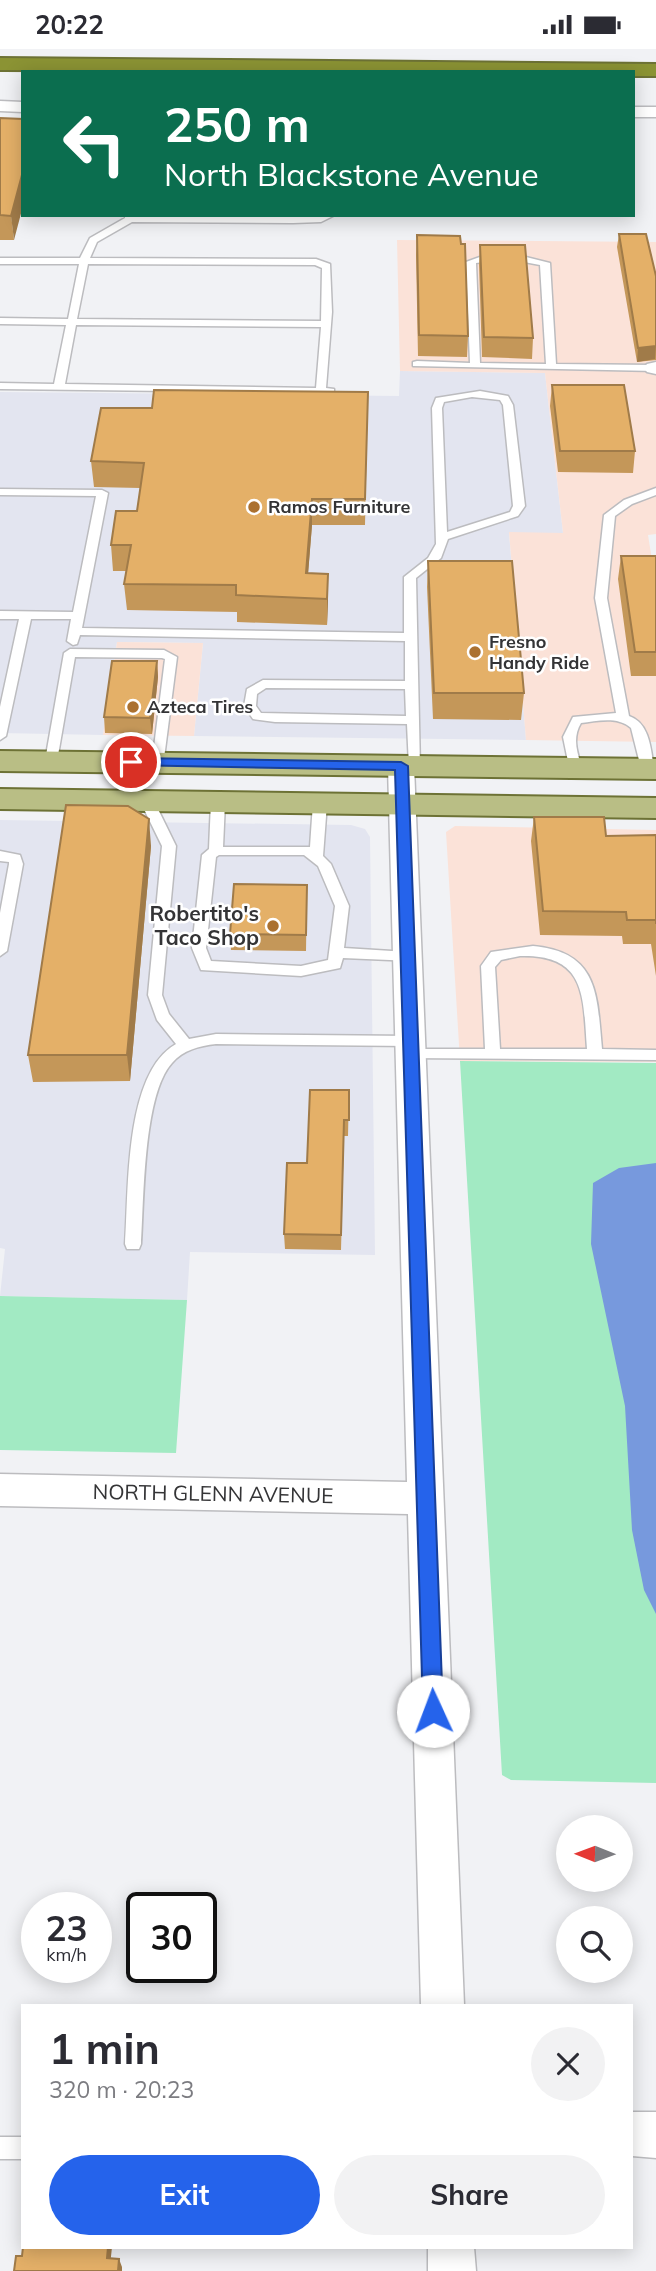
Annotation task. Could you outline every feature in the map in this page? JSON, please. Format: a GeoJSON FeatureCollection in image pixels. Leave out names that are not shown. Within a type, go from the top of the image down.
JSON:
{"type":"FeatureCollection","features":[{"type":"Feature","properties":{"kind":"highway"},"geometry":{"type":"LineString","coordinates":[[0,64],[656,70]]}},
{"type":"Feature","properties":{"kind":"main road"},"geometry":{"type":"LineString","coordinates":[[0,761],[651,769]]}},
{"type":"Feature","properties":{"kind":"main road"},"geometry":{"type":"LineString","coordinates":[[0,799],[656,808]]}},
{"type":"Feature","properties":{"kind":"street"},"geometry":{"type":"LineString","coordinates":[[0,106],[21,107]]}},
{"type":"Feature","properties":{"kind":"street"},"geometry":{"type":"LineString","coordinates":[[635,112],[656,112]]}},
{"type":"Feature","properties":{"kind":"street"},"geometry":{"type":"LineString","coordinates":[[408,766],[403,804],[443,2004]]}},
{"type":"Feature","properties":{"kind":"street","name":"NORTH GLENN AVENUE"},"geometry":{"type":"LineString","coordinates":[[0,1490],[426,1498]]}},
{"type":"Feature","properties":{"kind":"street"},"geometry":{"type":"LineString","coordinates":[[633,2134],[656,2135]]}},
{"type":"Feature","properties":{"kind":"street"},"geometry":{"type":"LineString","coordinates":[[451,2249],[452,2271]]}},
{"type":"Feature","properties":{"kind":"lane"},"geometry":{"type":"LineString","coordinates":[[59,387],[84,261],[93,240],[130,217],[293,220],[326,217]]}},
{"type":"Feature","properties":{"kind":"lane"},"geometry":{"type":"LineString","coordinates":[[475,366],[471,262],[480,258],[527,258],[545,263],[551,367]]}},
{"type":"Feature","properties":{"kind":"lane"},"geometry":{"type":"LineString","coordinates":[[0,261],[316,262],[327,266],[321,391]]}},
{"type":"Feature","properties":{"kind":"lane"},"geometry":{"type":"LineString","coordinates":[[0,321],[326,324]]}},
{"type":"Feature","properties":{"kind":"lane"},"geometry":{"type":"LineString","coordinates":[[417,364],[655,368]]}},
{"type":"Feature","properties":{"kind":"lane"},"geometry":{"type":"LineString","coordinates":[[0,386],[343,392]]}},
{"type":"Feature","properties":{"kind":"lane"},"geometry":{"type":"LineString","coordinates":[[408,766],[414,720],[410,577],[440,553],[442,537],[436,408],[440,400],[454,395],[477,393],[503,398],[508,405],[519,506],[514,515],[442,537]]}},
{"type":"Feature","properties":{"kind":"lane"},"geometry":{"type":"LineString","coordinates":[[623,717],[601,598],[606,535],[610,515],[628,502],[656,491]]}},
{"type":"Feature","properties":{"kind":"lane"},"geometry":{"type":"LineString","coordinates":[[0,492],[102,493],[51,761]]}},
{"type":"Feature","properties":{"kind":"lane"},"geometry":{"type":"LineString","coordinates":[[0,615],[78,616]]}},
{"type":"Feature","properties":{"kind":"lane"},"geometry":{"type":"LineString","coordinates":[[0,736],[26,615]]}},
{"type":"Feature","properties":{"kind":"lane"},"geometry":{"type":"LineString","coordinates":[[75,631],[411,637]]}},
{"type":"Feature","properties":{"kind":"lane"},"geometry":{"type":"LineString","coordinates":[[70,653],[164,654],[171,657],[158,763]]}},
{"type":"Feature","properties":{"kind":"lane"},"geometry":{"type":"LineString","coordinates":[[411,685],[263,684],[251,692],[250,706],[257,716],[275,718],[414,720]]}},
{"type":"Feature","properties":{"kind":"lane"},"geometry":{"type":"LineString","coordinates":[[575,768],[567,735],[570,727],[577,720],[623,717],[639,727],[651,769]]}},
{"type":"Feature","properties":{"kind":"lane"},"geometry":{"type":"LineString","coordinates":[[147,801],[169,846],[155,995],[157,1006],[169,1026],[186,1045]]}},
{"type":"Feature","properties":{"kind":"lane"},"geometry":{"type":"LineString","coordinates":[[216,851],[218,802]]}},
{"type":"Feature","properties":{"kind":"lane"},"geometry":{"type":"LineString","coordinates":[[316,858],[320,803]]}},
{"type":"Feature","properties":{"kind":"lane"},"geometry":{"type":"LineString","coordinates":[[216,851],[307,851],[324,864],[342,907],[334,964],[301,971],[206,966],[199,948],[209,855],[216,851]]}},
{"type":"Feature","properties":{"kind":"lane"},"geometry":{"type":"LineString","coordinates":[[0,856],[15,858],[16,864],[0,951]]}},
{"type":"Feature","properties":{"kind":"lane"},"geometry":{"type":"LineString","coordinates":[[493,1055],[488,966],[496,956],[530,951],[554,952],[573,964],[586,980],[595,1055]]}},
{"type":"Feature","properties":{"kind":"lane"},"geometry":{"type":"LineString","coordinates":[[336,953],[408,957]]}},
{"type":"Feature","properties":{"kind":"lane"},"geometry":{"type":"LineString","coordinates":[[133,1244],[145,1116],[151,1087],[160,1066],[177,1049],[196,1040],[411,1047],[493,1055],[656,1055]]}},
{"type":"Feature","properties":{"kind":"lane"},"geometry":{"type":"LineString","coordinates":[[0,2148],[21,2148]]}},
{"type":"Feature","properties":{"kind":"shaded area"},"geometry":{"type":"Polygon","coordinates":[[[397,240],[656,242],[656,534],[648,535],[656,585],[656,742],[526,740],[509,532],[563,533],[545,373],[400,371],[397,240]]]}},
{"type":"Feature","properties":{"kind":"shaded area"},"geometry":{"type":"Polygon","coordinates":[[[400,371],[545,373],[563,533],[509,533],[526,740],[194,736],[203,643],[117,642],[103,735],[0,733],[0,392],[399,396],[400,371]]]}},
{"type":"Feature","properties":{"kind":"shaded area"},"geometry":{"type":"Polygon","coordinates":[[[117,642],[203,643],[194,736],[103,735],[117,642]]]}},
{"type":"Feature","properties":{"kind":"shaded area"},"geometry":{"type":"Polygon","coordinates":[[[0,820],[351,825],[365,829],[370,837],[375,1255],[190,1252],[187,1300],[0,1296],[5,1249],[0,1248],[0,820]]]}},
{"type":"Feature","properties":{"kind":"shaded area"},"geometry":{"type":"Polygon","coordinates":[[[455,826],[656,830],[656,1062],[460,1061],[446,832],[455,826]]]}},
{"type":"Feature","properties":{"kind":"green space"},"geometry":{"type":"Polygon","coordinates":[[[460,1061],[656,1063],[656,1783],[511,1780],[502,1775],[460,1061]]]}},
{"type":"Feature","properties":{"kind":"green space"},"geometry":{"type":"Polygon","coordinates":[[[0,1296],[187,1300],[176,1453],[0,1450],[0,1296]]]}},
{"type":"Feature","properties":{"kind":"water"},"geometry":{"type":"Polygon","coordinates":[[[656,1163],[656,1614],[644,1590],[632,1530],[625,1406],[591,1244],[593,1183],[619,1168],[656,1163]]]}},
{"type":"Feature","properties":{"kind":"building"},"geometry":{"type":"Polygon","coordinates":[[[0,118],[21,119],[21,178],[11,216],[0,215],[0,118]]]}},
{"type":"Feature","properties":{"kind":"building"},"geometry":{"type":"Polygon","coordinates":[[[619,234],[646,234],[656,276],[656,346],[638,348],[619,234]]]}},
{"type":"Feature","properties":{"kind":"building"},"geometry":{"type":"Polygon","coordinates":[[[417,235],[460,236],[461,244],[465,244],[468,336],[419,335],[417,235]]]}},
{"type":"Feature","properties":{"kind":"building"},"geometry":{"type":"Polygon","coordinates":[[[480,245],[525,245],[533,338],[484,337],[480,245]]]}},
{"type":"Feature","properties":{"kind":"building"},"geometry":{"type":"Polygon","coordinates":[[[552,385],[624,385],[635,451],[560,451],[552,385]]]}},
{"type":"Feature","properties":{"kind":"building","name":"Ramos Furniture"},"geometry":{"type":"Polygon","coordinates":[[[154,390],[368,392],[365,499],[312,499],[306,573],[328,574],[327,599],[236,595],[236,585],[124,584],[131,545],[111,545],[116,511],[137,511],[144,463],[91,461],[101,408],[152,408],[154,390]]]}},
{"type":"Feature","properties":{"kind":"building"},"geometry":{"type":"Polygon","coordinates":[[[621,556],[656,556],[656,652],[635,652],[621,556]]]}},
{"type":"Feature","properties":{"kind":"building"},"geometry":{"type":"Polygon","coordinates":[[[428,561],[512,561],[524,693],[434,693],[428,561]]]}},
{"type":"Feature","properties":{"kind":"building"},"geometry":{"type":"Polygon","coordinates":[[[112,661],[157,661],[150,718],[104,717],[112,661]]]}},
{"type":"Feature","properties":{"kind":"building"},"geometry":{"type":"Polygon","coordinates":[[[66,805],[128,806],[149,819],[127,1055],[28,1055],[66,805]]]}},
{"type":"Feature","properties":{"kind":"building"},"geometry":{"type":"Polygon","coordinates":[[[534,817],[604,817],[606,836],[656,835],[656,920],[627,920],[626,912],[543,911],[534,817]]]}},
{"type":"Feature","properties":{"kind":"building"},"geometry":{"type":"Polygon","coordinates":[[[234,884],[307,885],[306,935],[230,934],[234,884]]]}},
{"type":"Feature","properties":{"kind":"building"},"geometry":{"type":"Polygon","coordinates":[[[310,1090],[349,1090],[349,1120],[344,1120],[341,1235],[284,1234],[287,1163],[307,1163],[310,1090]]]}},
{"type":"Feature","properties":{"kind":"building"},"geometry":{"type":"Polygon","coordinates":[[[23,2249],[108,2249],[107,2258],[119,2259],[118,2271],[14,2271],[16,2256],[22,2256],[23,2249]]]}},
{"type":"Feature","properties":{"kind":"place","name":"Ramos Furniture"},"geometry":{"type":"Point","coordinates":[254,507]}},
{"type":"Feature","properties":{"kind":"place","name":"Fresno Handy Ride"},"geometry":{"type":"Point","coordinates":[475,652]}},
{"type":"Feature","properties":{"kind":"place","name":"Azteca Tires"},"geometry":{"type":"Point","coordinates":[133,707]}},
{"type":"Feature","properties":{"kind":"place","name":"Robertito's Taco Shop"},"geometry":{"type":"Point","coordinates":[273,926]}},
{"type":"Feature","properties":{"kind":"route"},"geometry":{"type":"LineString","coordinates":[[131,762],[401,766],[433,1711]]}}]}
